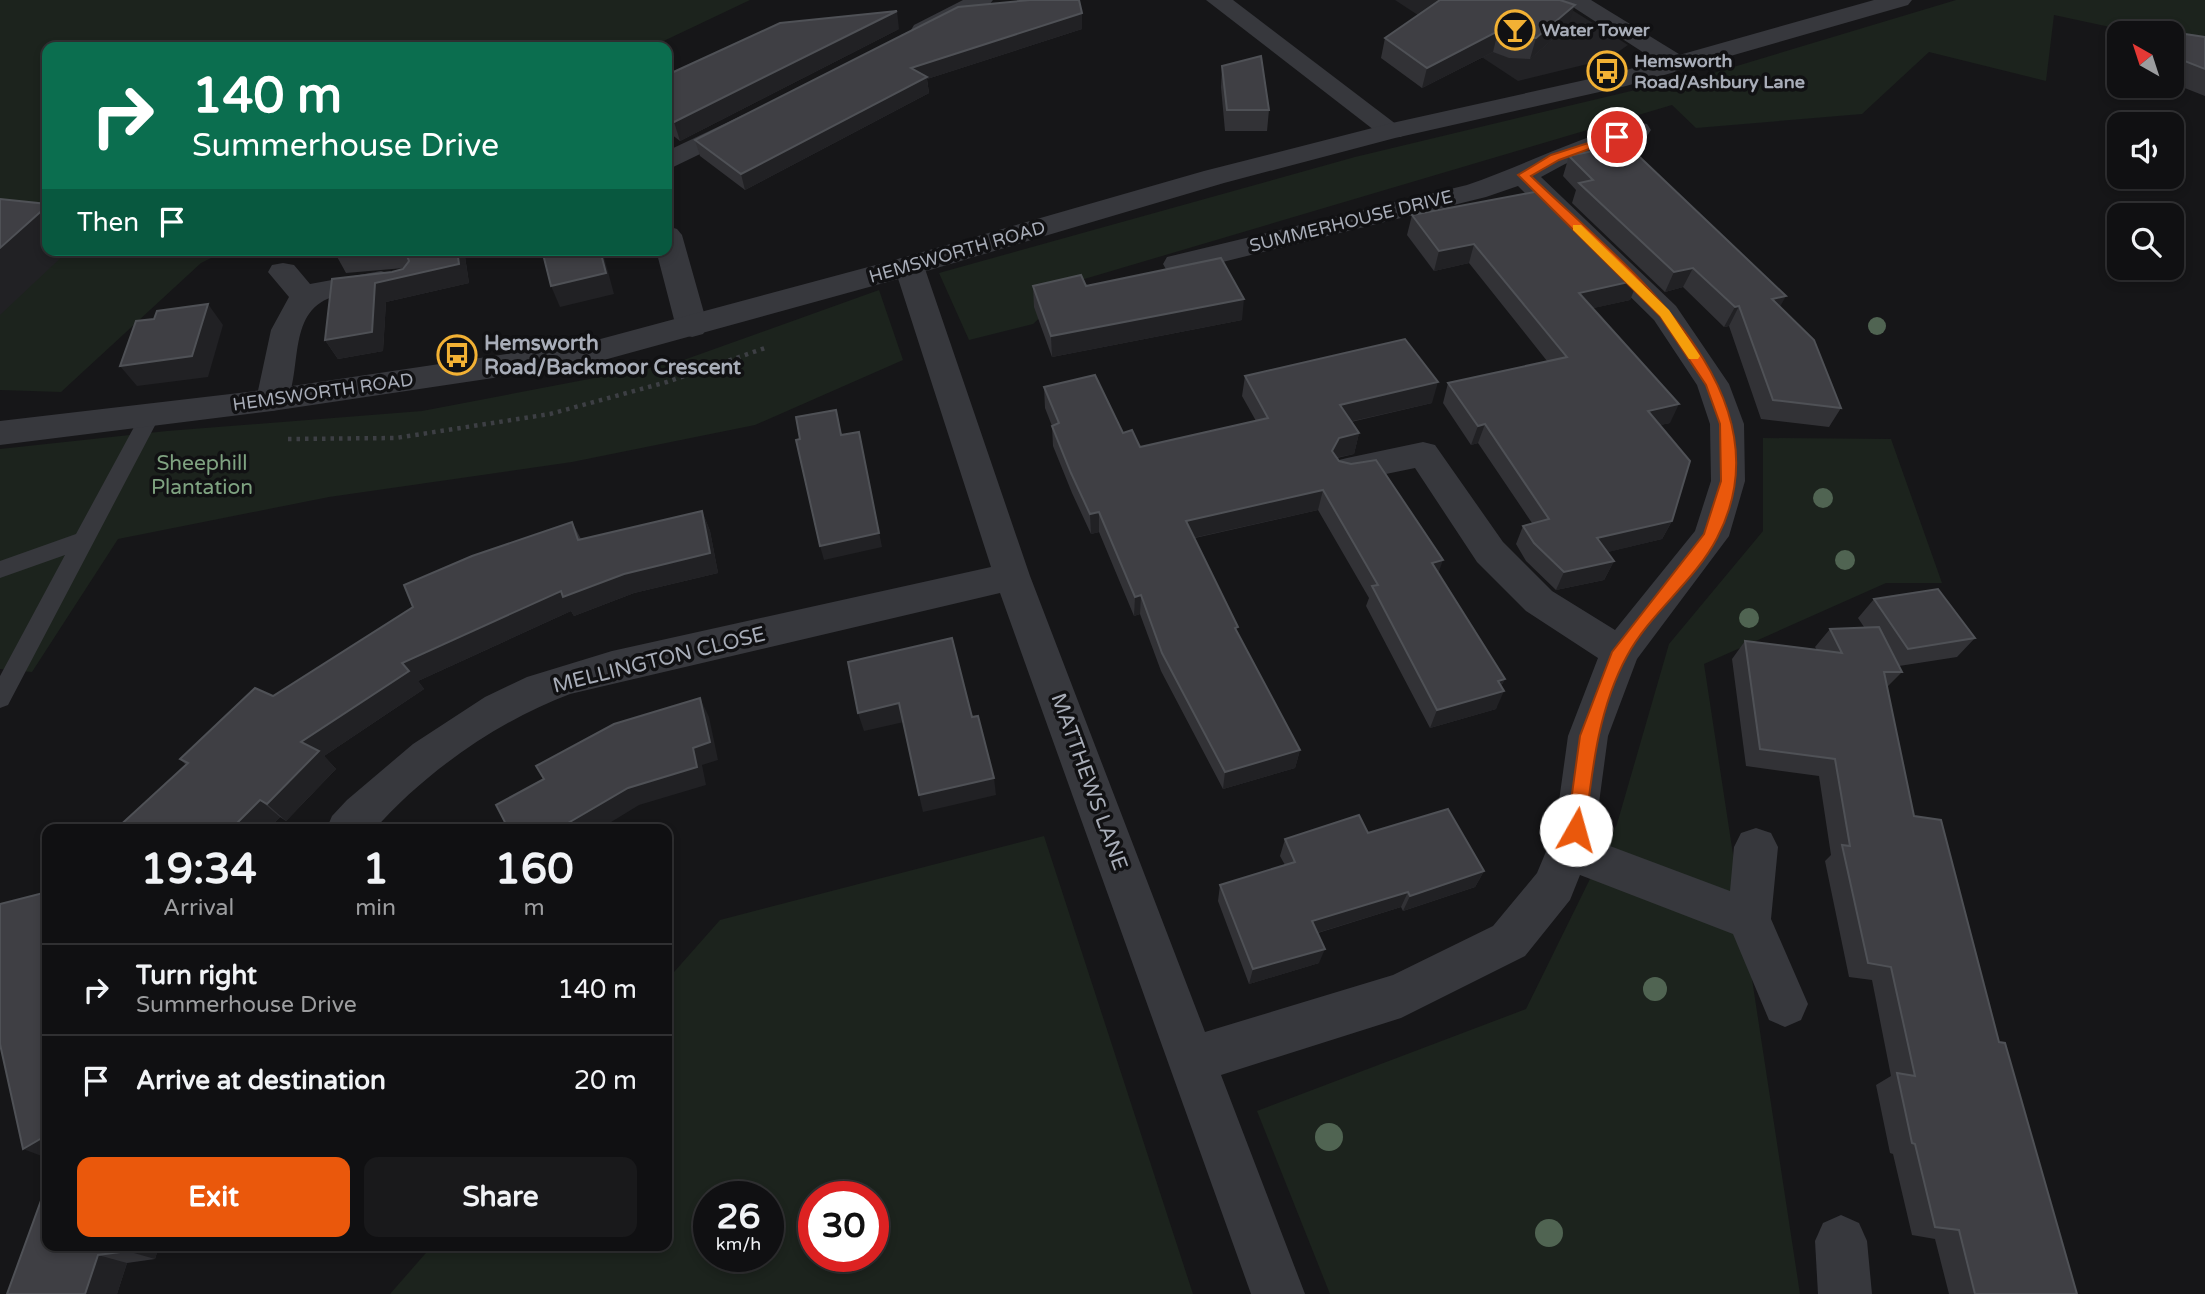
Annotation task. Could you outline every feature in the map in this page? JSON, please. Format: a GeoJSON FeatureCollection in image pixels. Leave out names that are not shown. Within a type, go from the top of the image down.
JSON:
{"type":"FeatureCollection","features":[{"type":"Feature","properties":{"kind":"street"},"geometry":{"type":"LineString","coordinates":[[896,44],[981,0]]}},
{"type":"Feature","properties":{"kind":"street"},"geometry":{"type":"LineString","coordinates":[[1218,0],[1392,131]]}},
{"type":"Feature","properties":{"kind":"street","name":"HEMSWORTH ROAD"},"geometry":{"type":"LineString","coordinates":[[0,433],[272,400],[593,352],[909,266],[1214,177],[1392,131],[1678,64],[1900,0]]}},
{"type":"Feature","properties":{"kind":"street"},"geometry":{"type":"LineString","coordinates":[[1593,4],[1678,64]]}},
{"type":"Feature","properties":{"kind":"street"},"geometry":{"type":"LineString","coordinates":[[672,159],[763,112]]}},
{"type":"Feature","properties":{"kind":"street","name":"SUMMERHOUSE DRIVE"},"geometry":{"type":"LineString","coordinates":[[1178,264],[1476,191],[1524,175],[1555,158],[1637,130]]}},
{"type":"Feature","properties":{"kind":"street"},"geometry":{"type":"LineString","coordinates":[[1192,1060],[1401,995],[1509,941],[1554,886],[1576,830],[1588,736],[1620,652],[1711,536],[1728,481],[1727,424],[1713,384],[1665,313],[1524,175]]}},
{"type":"Feature","properties":{"kind":"street"},"geometry":{"type":"LineString","coordinates":[[672,253],[692,327]]}},
{"type":"Feature","properties":{"kind":"street","name":"MATTHEWS LANE"},"geometry":{"type":"LineString","coordinates":[[909,266],[1012,576],[1278,1294]]}},
{"type":"Feature","properties":{"kind":"street"},"geometry":{"type":"LineString","coordinates":[[283,272],[306,298]]}},
{"type":"Feature","properties":{"kind":"street"},"geometry":{"type":"LineString","coordinates":[[272,400],[290,317],[306,298],[339,286],[402,279]]}},
{"type":"Feature","properties":{"kind":"street"},"geometry":{"type":"LineString","coordinates":[[1348,470],[1423,454],[1490,552],[1539,601],[1620,652]]}},
{"type":"Feature","properties":{"kind":"street","name":"MELLINGTON CLOSE"},"geometry":{"type":"LineString","coordinates":[[352,824],[415,767],[467,728],[519,698],[597,671],[1012,576]]}},
{"type":"Feature","properties":{"kind":"street"},"geometry":{"type":"LineString","coordinates":[[1756,847],[1749,919],[1785,1004]]}},
{"type":"Feature","properties":{"kind":"street"},"geometry":{"type":"LineString","coordinates":[[1568,850],[1749,919]]}},
{"type":"Feature","properties":{"kind":"street"},"geometry":{"type":"LineString","coordinates":[[1841,1241],[1845,1294]]}},
{"type":"Feature","properties":{"kind":"lane"},"geometry":{"type":"LineString","coordinates":[[0,698],[150,416]]}},
{"type":"Feature","properties":{"kind":"lane"},"geometry":{"type":"LineString","coordinates":[[0,570],[84,540]]}},
{"type":"Feature","properties":{"kind":"shaded area"},"geometry":{"type":"Polygon","coordinates":[[[1395,0],[1556,0],[1628,45],[1608,59],[1518,81],[1395,0]]]}},
{"type":"Feature","properties":{"kind":"green space"},"geometry":{"type":"Polygon","coordinates":[[[0,0],[750,0],[662,42],[42,42],[42,256],[215,256],[201,263],[61,392],[0,390],[0,0]]]}},
{"type":"Feature","properties":{"kind":"green space"},"geometry":{"type":"Polygon","coordinates":[[[1956,0],[2205,0],[2205,37],[2184,36],[2184,21],[2107,21],[2107,26],[2054,15],[2046,81],[1929,52],[1862,114],[1696,128],[1672,105],[1081,280],[1033,324],[969,340],[939,273],[1355,157],[1652,86],[1657,90],[1956,0]]]}},
{"type":"Feature","properties":{"kind":"green space","name":"Sheephill Plantation"},"geometry":{"type":"Polygon","coordinates":[[[879,290],[903,360],[755,425],[572,462],[329,497],[118,539],[32,672],[0,669],[0,449],[167,431],[422,411],[678,362],[879,290]]]}},
{"type":"Feature","properties":{"kind":"green space"},"geometry":{"type":"Polygon","coordinates":[[[1763,438],[1891,439],[1942,583],[1886,583],[1704,664],[1800,1294],[1330,1294],[1257,1111],[1526,1009],[1617,824],[1669,644],[1763,531],[1763,438]]]}},
{"type":"Feature","properties":{"kind":"green space"},"geometry":{"type":"Polygon","coordinates":[[[1044,836],[1193,1294],[390,1294],[428,1251],[672,1251],[672,974],[720,920],[1044,836]]]}},
{"type":"Feature","properties":{"kind":"building"},"geometry":{"type":"Polygon","coordinates":[[[1030,0],[1079,0],[1082,13],[911,68],[927,77],[741,174],[695,140],[958,7],[1030,0]]]}},
{"type":"Feature","properties":{"kind":"building"},"geometry":{"type":"Polygon","coordinates":[[[1440,0],[1560,0],[1575,5],[1536,38],[1514,37],[1498,31],[1427,68],[1385,38],[1440,0]]]}},
{"type":"Feature","properties":{"kind":"building"},"geometry":{"type":"Polygon","coordinates":[[[897,11],[674,122],[672,121],[672,73],[780,23],[897,11]]]}},
{"type":"Feature","properties":{"kind":"building"},"geometry":{"type":"Polygon","coordinates":[[[2184,34],[2205,37],[2205,69],[2184,61],[2184,34]]]}},
{"type":"Feature","properties":{"kind":"building"},"geometry":{"type":"Polygon","coordinates":[[[1261,56],[1269,110],[1227,110],[1222,66],[1261,56]]]}},
{"type":"Feature","properties":{"kind":"building"},"geometry":{"type":"Polygon","coordinates":[[[1626,144],[1786,296],[1772,299],[1814,340],[1841,408],[1773,400],[1739,306],[1735,307],[1693,268],[1674,272],[1579,183],[1593,180],[1569,156],[1626,144]]]}},
{"type":"Feature","properties":{"kind":"building"},"geometry":{"type":"Polygon","coordinates":[[[1545,190],[1638,280],[1579,293],[1679,404],[1648,411],[1690,461],[1672,521],[1597,538],[1614,561],[1564,572],[1534,543],[1523,526],[1549,519],[1485,424],[1478,426],[1448,383],[1567,357],[1474,244],[1439,251],[1412,215],[1545,190]]]}},
{"type":"Feature","properties":{"kind":"building"},"geometry":{"type":"Polygon","coordinates":[[[0,199],[42,203],[42,210],[0,248],[0,199]]]}},
{"type":"Feature","properties":{"kind":"building"},"geometry":{"type":"Polygon","coordinates":[[[407,256],[458,256],[459,264],[375,283],[372,332],[325,340],[332,279],[392,272],[403,269],[409,261],[407,256]]]}},
{"type":"Feature","properties":{"kind":"building"},"geometry":{"type":"Polygon","coordinates":[[[544,256],[602,256],[606,273],[551,286],[544,256]]]}},
{"type":"Feature","properties":{"kind":"building"},"geometry":{"type":"Polygon","coordinates":[[[1221,258],[1244,299],[1051,336],[1033,286],[1081,275],[1086,286],[1221,258]]]}},
{"type":"Feature","properties":{"kind":"building"},"geometry":{"type":"Polygon","coordinates":[[[208,304],[192,356],[120,366],[136,321],[154,319],[157,311],[208,304]]]}},
{"type":"Feature","properties":{"kind":"building"},"geometry":{"type":"Polygon","coordinates":[[[1405,339],[1438,382],[1340,405],[1359,433],[1339,438],[1332,451],[1339,461],[1351,464],[1376,460],[1443,560],[1432,563],[1505,679],[1498,681],[1504,691],[1437,710],[1372,586],[1378,585],[1323,490],[1186,521],[1238,627],[1235,628],[1300,750],[1225,772],[1162,653],[1141,595],[1135,597],[1099,512],[1090,514],[1052,426],[1059,423],[1044,387],[1095,375],[1123,433],[1132,430],[1140,447],[1268,418],[1245,376],[1405,339]]]}},
{"type":"Feature","properties":{"kind":"building"},"geometry":{"type":"Polygon","coordinates":[[[836,410],[841,435],[859,432],[879,533],[820,546],[796,440],[800,439],[796,417],[836,410]]]}},
{"type":"Feature","properties":{"kind":"building"},"geometry":{"type":"Polygon","coordinates":[[[702,511],[710,553],[624,574],[563,597],[561,591],[402,663],[409,671],[301,742],[319,751],[267,804],[260,800],[236,824],[122,824],[188,763],[180,759],[255,688],[273,696],[413,607],[404,585],[472,556],[572,522],[578,540],[702,511]]]}},
{"type":"Feature","properties":{"kind":"building"},"geometry":{"type":"Polygon","coordinates":[[[1938,589],[1975,638],[1908,649],[1874,599],[1938,589]]]}},
{"type":"Feature","properties":{"kind":"building"},"geometry":{"type":"Polygon","coordinates":[[[1879,627],[1902,672],[1884,672],[1914,816],[1941,820],[1999,1042],[2005,1043],[2077,1294],[1975,1294],[1959,1230],[1935,1227],[1915,1144],[1912,1143],[1897,1073],[1915,1076],[1891,967],[1868,963],[1842,845],[1850,846],[1835,759],[1760,749],[1745,641],[1842,653],[1830,629],[1879,627]]]}},
{"type":"Feature","properties":{"kind":"building"},"geometry":{"type":"Polygon","coordinates":[[[952,638],[972,717],[978,716],[994,778],[919,795],[899,703],[858,713],[848,662],[952,638]]]}},
{"type":"Feature","properties":{"kind":"building"},"geometry":{"type":"Polygon","coordinates":[[[700,698],[710,742],[693,748],[697,767],[628,788],[566,824],[506,824],[496,805],[544,779],[536,766],[614,724],[700,698]]]}},
{"type":"Feature","properties":{"kind":"building"},"geometry":{"type":"Polygon","coordinates":[[[1448,809],[1484,871],[1410,896],[1408,892],[1312,921],[1325,949],[1253,969],[1220,885],[1295,862],[1285,839],[1359,815],[1368,833],[1448,809]]]}},
{"type":"Feature","properties":{"kind":"building"},"geometry":{"type":"Polygon","coordinates":[[[42,893],[42,1138],[23,1149],[0,1044],[0,904],[42,893]]]}},
{"type":"Feature","properties":{"kind":"building"},"geometry":{"type":"Polygon","coordinates":[[[42,1198],[42,1251],[127,1251],[98,1255],[85,1294],[7,1294],[42,1198]]]}},
{"type":"Feature","properties":{"kind":"slow traffic"},"geometry":{"type":"LineString","coordinates":[[1577,227],[1665,313],[1694,356]]}},
{"type":"Feature","properties":{"kind":"place","name":"Water Tower"},"geometry":{"type":"Point","coordinates":[1515,30]}},
{"type":"Feature","properties":{"kind":"place","name":"Hemsworth Road/Ashbury Lane"},"geometry":{"type":"Point","coordinates":[1607,71]}},
{"type":"Feature","properties":{"kind":"place","name":"Hemsworth Road/Backmoor Crescent"},"geometry":{"type":"Point","coordinates":[457,355]}},
{"type":"Feature","properties":{"kind":"route"},"geometry":{"type":"LineString","coordinates":[[1576,830],[1588,736],[1620,652],[1711,536],[1728,481],[1727,424],[1713,384],[1665,313],[1524,175],[1555,158],[1617,137]]}}]}
